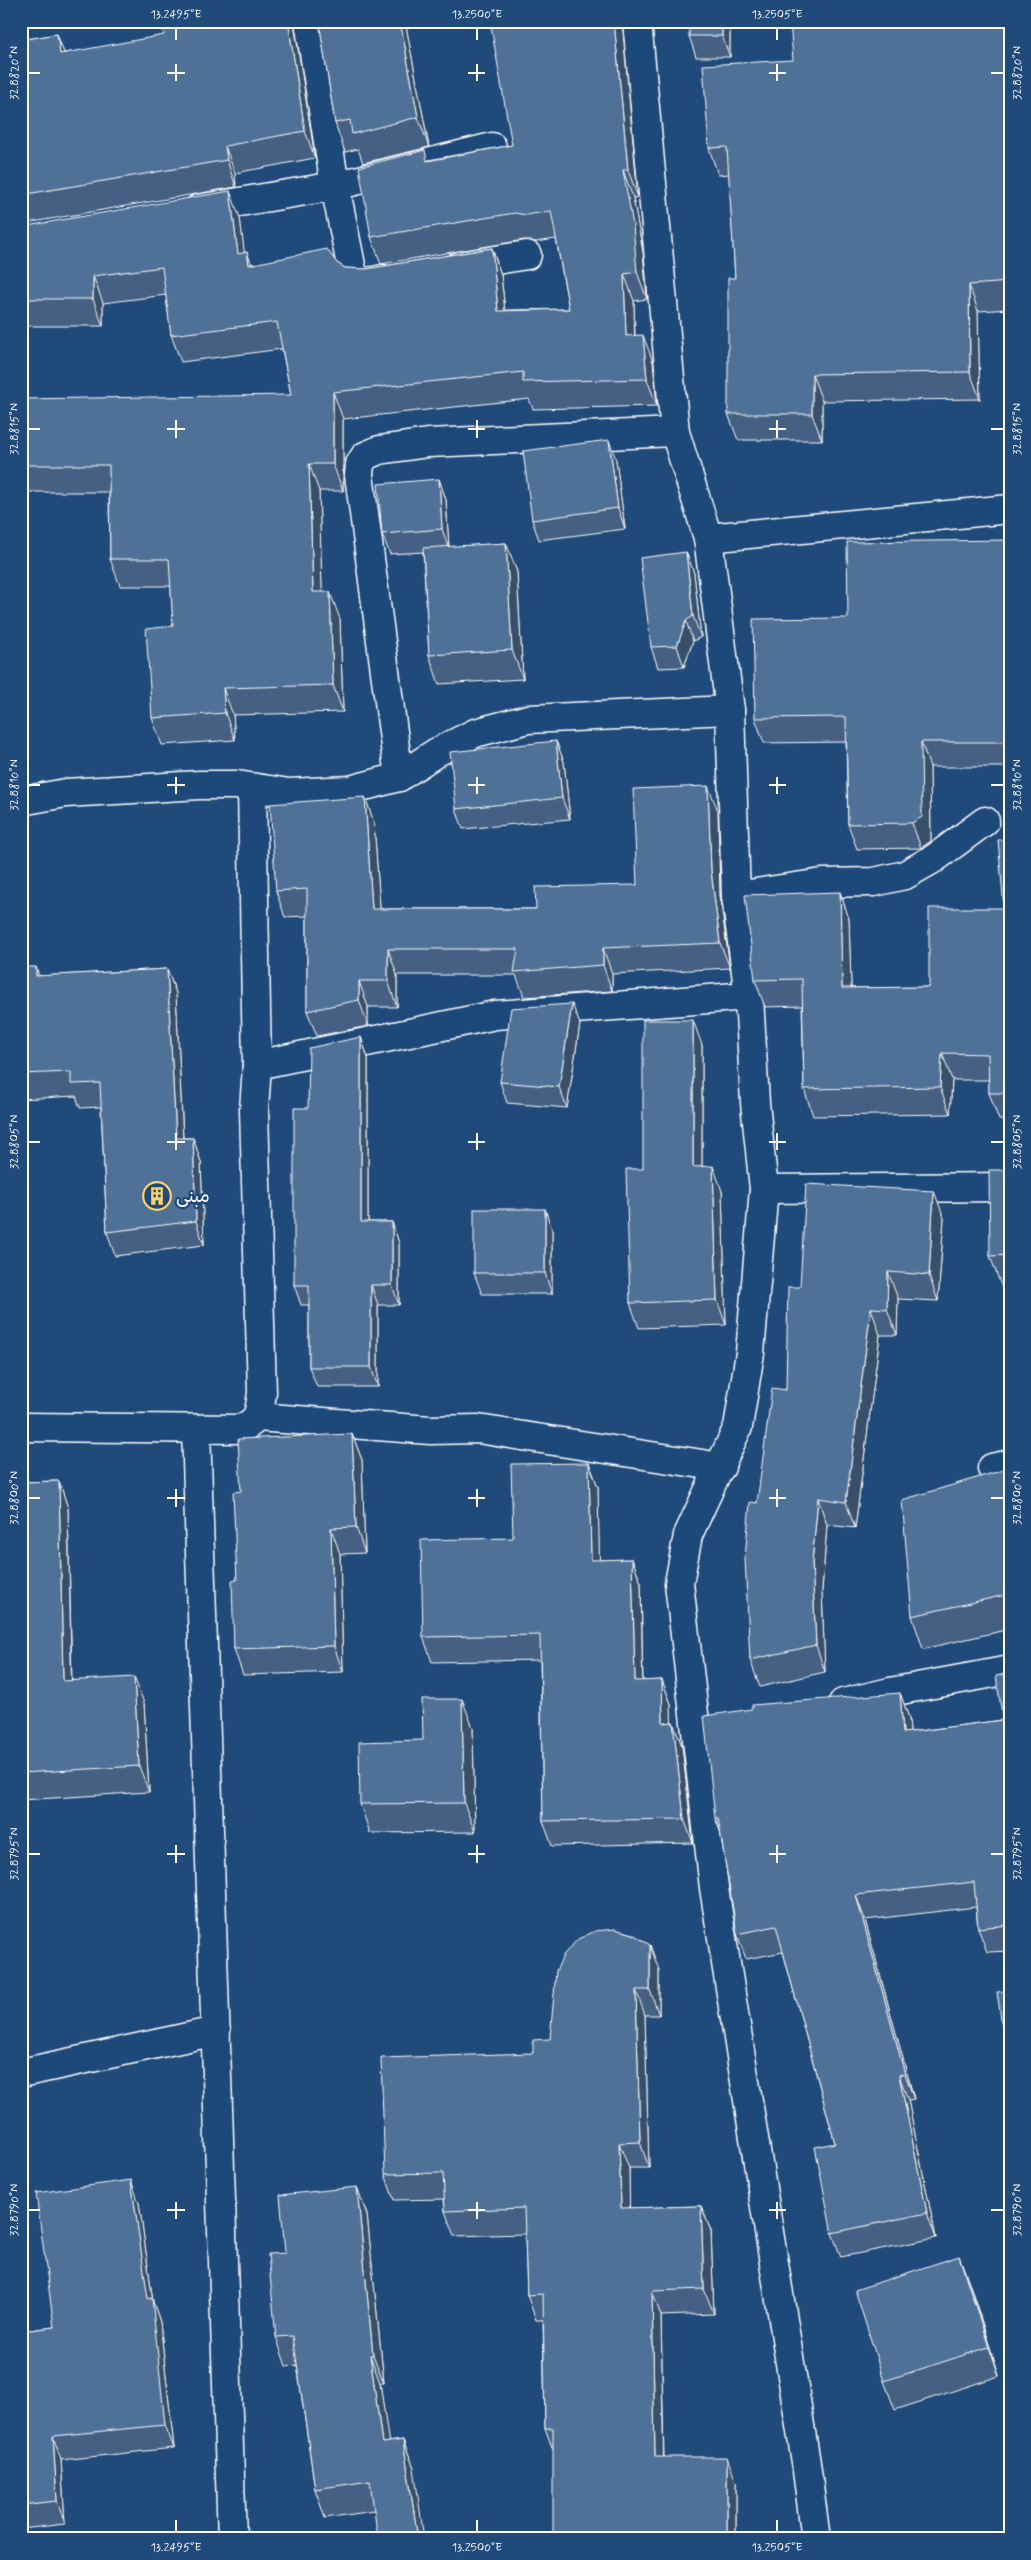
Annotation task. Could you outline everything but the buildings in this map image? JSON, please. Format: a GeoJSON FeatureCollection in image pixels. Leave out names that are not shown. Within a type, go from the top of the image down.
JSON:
{"type":"FeatureCollection","features":[{"type":"Feature","properties":{"kind":"street"},"geometry":{"type":"LineString","coordinates":[[309,21],[335,186],[353,275],[357,279],[373,282],[402,275]]}},
{"type":"Feature","properties":{"kind":"street"},"geometry":{"type":"LineString","coordinates":[[638,21],[675,432],[708,538],[730,710],[736,896],[749,996],[755,1103],[764,1189],[750,1353],[738,1427],[688,1535],[679,1583],[714,1888],[805,2453],[816,2539]]}},
{"type":"Feature","properties":{"kind":"street"},"geometry":{"type":"LineString","coordinates":[[168,214],[335,186],[492,147]]}},
{"type":"Feature","properties":{"kind":"street"},"geometry":{"type":"LineString","coordinates":[[431,270],[527,255]]}},
{"type":"Feature","properties":{"kind":"street"},"geometry":{"type":"LineString","coordinates":[[399,777],[360,475],[360,464],[365,456],[379,450],[428,443],[675,432]]}},
{"type":"Feature","properties":{"kind":"street"},"geometry":{"type":"LineString","coordinates":[[708,538],[1010,509]]}},
{"type":"Feature","properties":{"kind":"street"},"geometry":{"type":"LineString","coordinates":[[21,801],[66,793],[146,787],[237,785],[289,793],[323,793],[350,790],[399,777],[437,752],[476,733],[528,719],[730,710]]}},
{"type":"Feature","properties":{"kind":"street"},"geometry":{"type":"LineString","coordinates":[[21,1427],[240,1429],[253,1423],[257,1417],[262,1393],[254,1110],[257,1065],[252,788]]}},
{"type":"Feature","properties":{"kind":"street"},"geometry":{"type":"LineString","coordinates":[[736,896],[822,883],[874,882],[905,875],[936,858],[985,821]]}},
{"type":"Feature","properties":{"kind":"street"},"geometry":{"type":"LineString","coordinates":[[257,1065],[495,1015],[749,996]]}},
{"type":"Feature","properties":{"kind":"street"},"geometry":{"type":"LineString","coordinates":[[764,1189],[1010,1187]]}},
{"type":"Feature","properties":{"kind":"street"},"geometry":{"type":"LineString","coordinates":[[257,1417],[430,1430],[478,1430],[721,1467]]}},
{"type":"Feature","properties":{"kind":"street"},"geometry":{"type":"LineString","coordinates":[[196,1429],[232,2539]]}},
{"type":"Feature","properties":{"kind":"street"},"geometry":{"type":"LineString","coordinates":[[819,1707],[1010,1670]]}},
{"type":"Feature","properties":{"kind":"street"},"geometry":{"type":"LineString","coordinates":[[695,1722],[724,1718]]}},
{"type":"Feature","properties":{"kind":"street"},"geometry":{"type":"LineString","coordinates":[[21,2073],[216,2031]]}},
{"type":"Feature","properties":{"kind":"place","name":"مبنى"},"geometry":{"type":"Point","coordinates":[157,1196]}}]}
